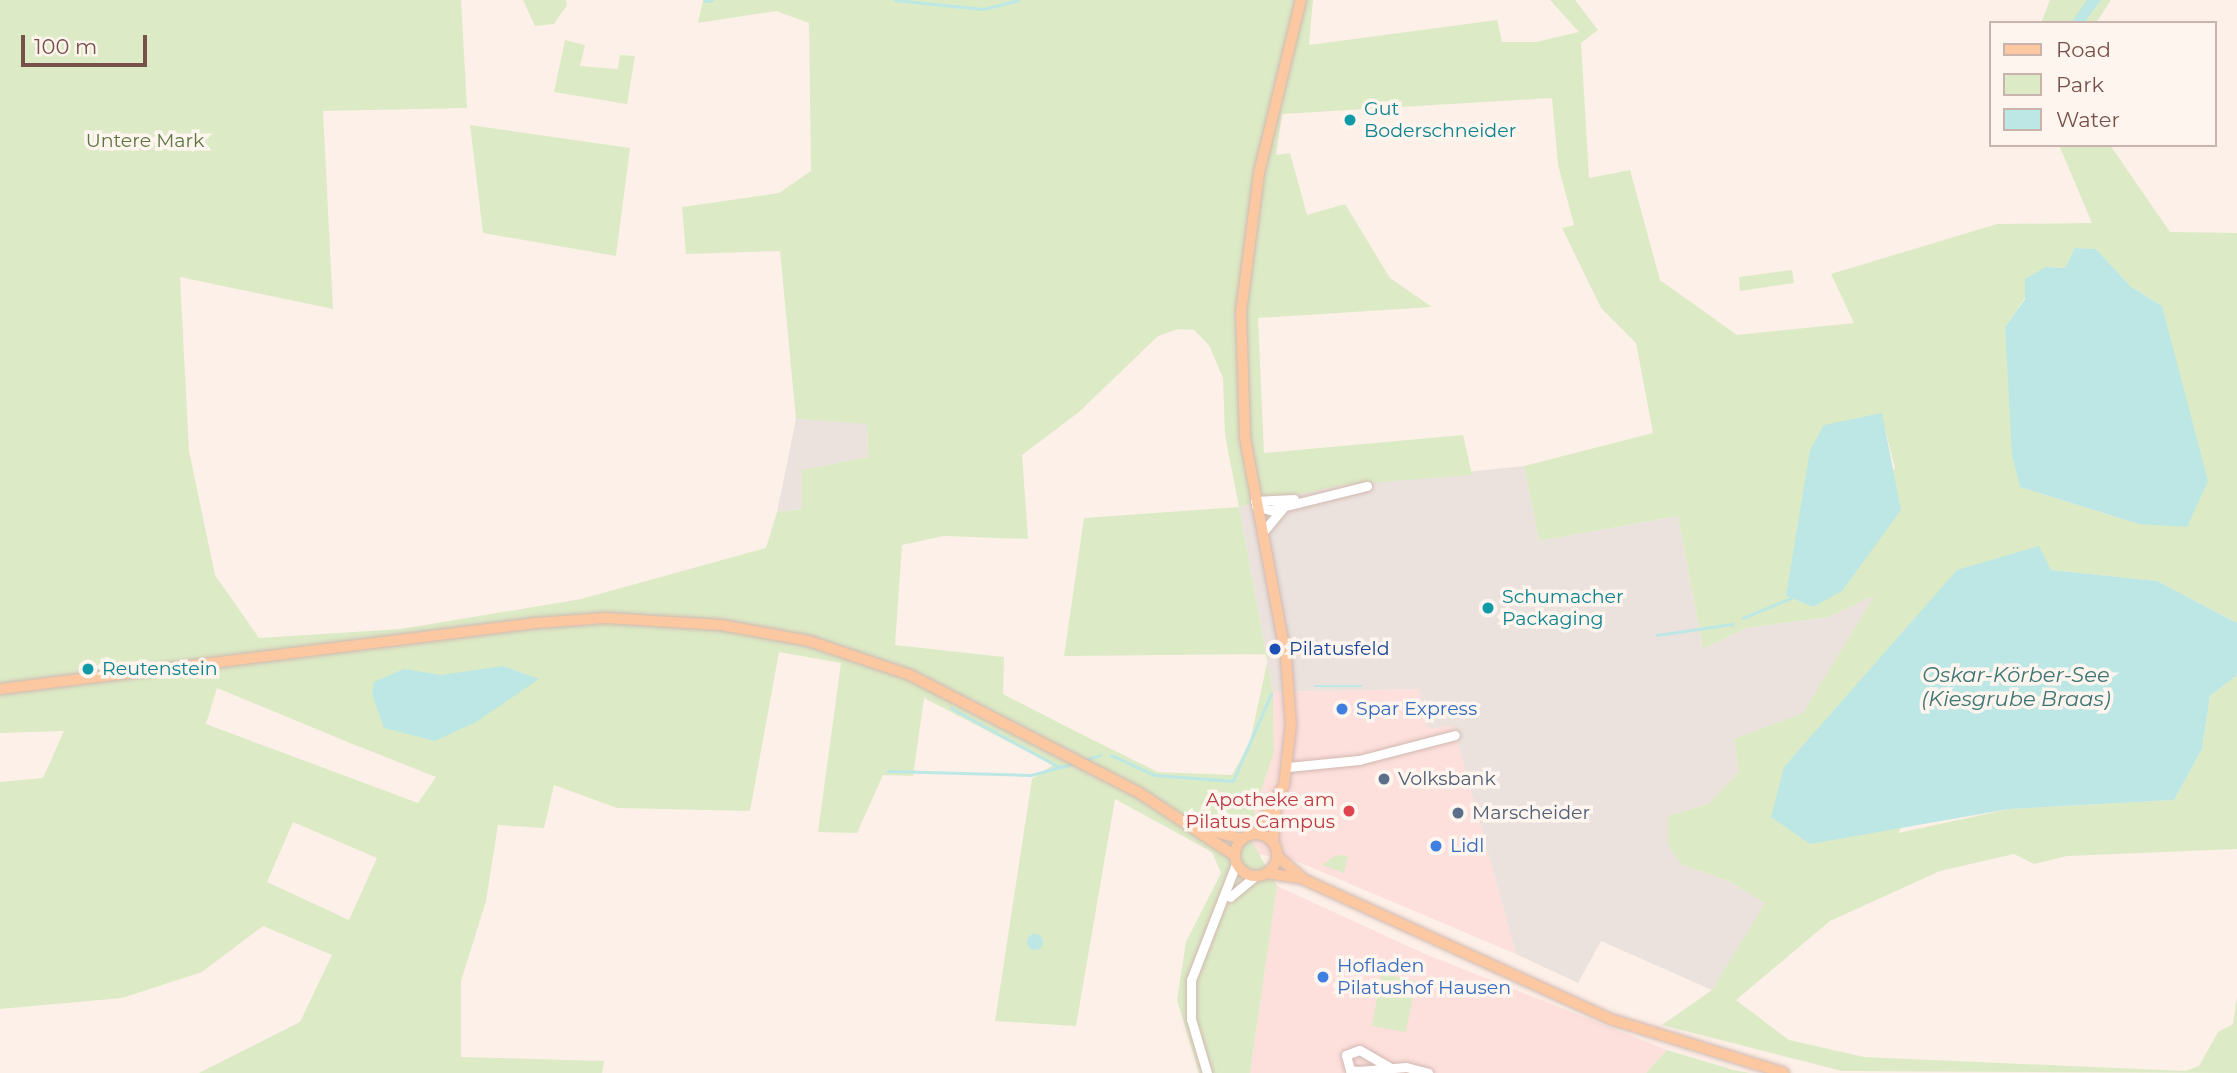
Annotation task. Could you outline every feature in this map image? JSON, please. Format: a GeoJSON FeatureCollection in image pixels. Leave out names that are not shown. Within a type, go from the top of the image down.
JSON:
{"type":"FeatureCollection","features":[{"type":"Feature","properties":{"kind":"main road"},"geometry":{"type":"LineString","coordinates":[[1301,0],[1257,186],[1241,312],[1244,414],[1256,504],[1289,676],[1288,767],[1277,803],[1273,842],[1277,856],[1304,879]]}},
{"type":"Feature","properties":{"kind":"main road"},"geometry":{"type":"LineString","coordinates":[[0,689],[536,623],[669,620],[822,645],[910,675],[1065,752],[1203,829],[1254,877],[1267,873],[1304,879],[1597,1014],[1697,1051],[1784,1073]]}},
{"type":"Feature","properties":{"kind":"main road"},"geometry":{"type":"LineString","coordinates":[[1203,829],[1242,839],[1256,834],[1277,803]]}},
{"type":"Feature","properties":{"kind":"main road"},"geometry":{"type":"LineString","coordinates":[[1256,834],[1273,842]]}},
{"type":"Feature","properties":{"kind":"main road"},"geometry":{"type":"LineString","coordinates":[[1235,859],[1242,839]]}},
{"type":"Feature","properties":{"kind":"main road"},"geometry":{"type":"LineString","coordinates":[[1267,873],[1277,856]]}},
{"type":"Feature","properties":{"kind":"street"},"geometry":{"type":"LineString","coordinates":[[1256,504],[1367,486]]}},
{"type":"Feature","properties":{"kind":"street"},"geometry":{"type":"LineString","coordinates":[[1262,533],[1286,506],[1299,499]]}},
{"type":"Feature","properties":{"kind":"street"},"geometry":{"type":"LineString","coordinates":[[1256,504],[1286,506]]}},
{"type":"Feature","properties":{"kind":"street"},"geometry":{"type":"LineString","coordinates":[[1288,767],[1359,760],[1455,735]]}},
{"type":"Feature","properties":{"kind":"street"},"geometry":{"type":"LineString","coordinates":[[1226,901],[1235,859]]}},
{"type":"Feature","properties":{"kind":"street"},"geometry":{"type":"LineString","coordinates":[[1207,1073],[1191,1019],[1191,980],[1198,947],[1226,901],[1254,877]]}},
{"type":"Feature","properties":{"kind":"street"},"geometry":{"type":"LineString","coordinates":[[1389,1067],[1428,1073]]}},
{"type":"Feature","properties":{"kind":"shaded area"},"geometry":{"type":"Polygon","coordinates":[[[796,419],[867,423],[868,457],[803,470],[802,509],[777,512],[796,419]]]}},
{"type":"Feature","properties":{"kind":"shaded area","name":"Pilatusfeld"},"geometry":{"type":"Polygon","coordinates":[[[1524,466],[1539,541],[1678,516],[1703,649],[1746,628],[1829,617],[1876,594],[1803,714],[1734,739],[1739,772],[1708,804],[1668,816],[1682,865],[1729,881],[1766,903],[1712,990],[1601,941],[1578,983],[1516,954],[1453,725],[1428,729],[1419,689],[1273,692],[1239,507],[1342,485],[1524,466]]]}},
{"type":"Feature","properties":{"kind":"shaded area"},"geometry":{"type":"Polygon","coordinates":[[[1420,689],[1453,725],[1516,954],[1296,861],[1257,854],[1246,831],[1258,823],[1254,812],[1274,752],[1273,692],[1420,689]]]}},
{"type":"Feature","properties":{"kind":"shaded area"},"geometry":{"type":"Polygon","coordinates":[[[1277,886],[1425,954],[1667,1050],[1646,1073],[1250,1073],[1277,886]]]}},
{"type":"Feature","properties":{"kind":"green space","name":"Untere Mark"},"geometry":{"type":"Polygon","coordinates":[[[0,0],[461,0],[467,108],[323,111],[333,309],[180,277],[189,451],[215,575],[259,638],[401,629],[581,599],[766,548],[777,512],[802,509],[802,470],[868,457],[867,424],[796,419],[780,251],[686,254],[682,207],[779,193],[811,171],[809,23],[776,11],[698,23],[703,0],[1313,0],[1309,45],[1497,20],[1502,42],[1536,42],[1579,32],[1550,0],[1575,0],[1598,30],[1581,43],[1589,178],[1630,170],[1660,280],[1737,335],[1854,323],[1831,274],[1997,224],[2092,223],[2060,147],[2111,147],[2170,232],[2237,233],[2237,623],[2157,581],[2051,570],[1898,833],[2009,809],[2174,800],[2202,749],[2210,696],[2237,675],[2237,849],[2067,856],[2034,864],[2014,854],[1940,871],[1830,921],[1736,1000],[1789,1040],[1864,1057],[2185,1071],[2199,1066],[2218,1032],[2233,1024],[2237,996],[2237,1073],[1842,1071],[1662,1025],[1712,990],[1765,903],[1729,881],[1682,865],[1668,845],[1668,816],[1708,804],[1739,772],[1734,739],[1803,713],[1875,595],[1829,617],[1746,628],[1703,649],[1678,516],[1539,541],[1524,466],[1653,433],[1636,343],[1601,308],[1562,228],[1574,225],[1558,165],[1552,98],[1282,114],[1276,155],[1290,153],[1307,215],[1345,204],[1390,278],[1432,307],[1258,318],[1264,453],[1463,435],[1472,475],[1342,485],[1239,507],[1225,435],[1223,378],[1209,345],[1194,330],[1178,329],[1158,336],[1079,412],[1022,455],[1028,539],[944,536],[902,545],[895,645],[1004,657],[1003,694],[1158,772],[1232,775],[1250,742],[1267,661],[1273,692],[1274,752],[1254,812],[1258,823],[1246,831],[1277,886],[1250,1073],[1199,1073],[1177,1000],[1186,942],[1221,873],[1212,852],[1115,799],[1076,1026],[995,1021],[1032,779],[1053,765],[924,698],[913,776],[883,775],[857,833],[818,832],[841,663],[779,652],[750,811],[617,808],[554,785],[544,828],[498,825],[486,901],[461,981],[461,1057],[604,1061],[602,1073],[199,1073],[300,1022],[332,955],[263,926],[202,972],[122,998],[0,1009],[0,782],[43,778],[64,731],[0,733],[0,0]],[[2075,248],[2065,268],[2046,267],[2005,327],[2020,487],[2139,524],[2162,306],[2130,286],[2096,249],[2075,248]],[[1881,413],[1802,530],[1786,596],[1813,607],[1895,468],[1881,413]],[[217,688],[206,724],[418,803],[436,777],[217,688]],[[293,822],[267,882],[349,920],[377,858],[293,822]]]}},
{"type":"Feature","properties":{"kind":"green space"},"geometry":{"type":"Polygon","coordinates":[[[523,0],[566,0],[567,5],[554,24],[535,26],[523,0]]]}},
{"type":"Feature","properties":{"kind":"green space"},"geometry":{"type":"Polygon","coordinates":[[[2050,0],[2111,0],[2097,21],[2042,21],[2050,0]]]}},
{"type":"Feature","properties":{"kind":"green space"},"geometry":{"type":"Polygon","coordinates":[[[565,40],[585,45],[580,66],[618,69],[620,55],[635,56],[627,104],[554,92],[565,40]]]}},
{"type":"Feature","properties":{"kind":"green space"},"geometry":{"type":"Polygon","coordinates":[[[470,125],[630,148],[616,256],[483,233],[470,125]]]}},
{"type":"Feature","properties":{"kind":"green space"},"geometry":{"type":"Polygon","coordinates":[[[1792,270],[1794,283],[1740,291],[1739,277],[1792,270]]]}},
{"type":"Feature","properties":{"kind":"green space"},"geometry":{"type":"Polygon","coordinates":[[[1239,507],[1266,654],[1064,656],[1084,518],[1239,507]]]}},
{"type":"Feature","properties":{"kind":"green space"},"geometry":{"type":"Polygon","coordinates":[[[1336,855],[1348,856],[1344,873],[1322,865],[1336,855]]]}},
{"type":"Feature","properties":{"kind":"green space"},"geometry":{"type":"Polygon","coordinates":[[[1381,974],[1416,981],[1406,1032],[1372,1026],[1381,974]]]}},
{"type":"Feature","properties":{"kind":"green space"},"geometry":{"type":"Polygon","coordinates":[[[1667,1050],[1734,1070],[1750,1073],[1646,1073],[1667,1050]]]}},
{"type":"Feature","properties":{"kind":"water"},"geometry":{"type":"Polygon","coordinates":[[[2087,0],[2101,0],[2085,21],[2072,21],[2087,0]]]}},
{"type":"Feature","properties":{"kind":"water"},"geometry":{"type":"Polygon","coordinates":[[[2075,248],[2096,249],[2130,286],[2162,306],[2208,481],[2187,527],[2139,524],[2020,487],[2012,455],[2005,327],[2025,299],[2025,279],[2046,267],[2065,268],[2075,248]]]}},
{"type":"Feature","properties":{"kind":"water"},"geometry":{"type":"Polygon","coordinates":[[[1882,413],[1901,510],[1842,591],[1813,607],[1786,596],[1810,450],[1824,425],[1882,413]]]}},
{"type":"Feature","properties":{"kind":"water","name":"Oskar-Körber-See (Kiesgrube Braas)"},"geometry":{"type":"Polygon","coordinates":[[[2039,546],[2051,570],[2157,581],[2237,623],[2237,675],[2210,696],[2202,749],[2174,800],[2009,809],[1810,844],[1771,817],[1784,767],[1957,570],[2039,546]]]}},
{"type":"Feature","properties":{"kind":"water"},"geometry":{"type":"Polygon","coordinates":[[[503,666],[539,679],[476,722],[435,741],[384,728],[372,694],[374,682],[404,669],[441,675],[503,666]]]}},
{"type":"Feature","properties":{"kind":"water"},"geometry":{"type":"Polygon","coordinates":[[[1032,934],[1038,934],[1043,942],[1041,948],[1032,950],[1027,945],[1027,939],[1032,934]]]}},
{"type":"Feature","properties":{"kind":"waterway"},"geometry":{"type":"LineString","coordinates":[[705,1],[712,0]]}},
{"type":"Feature","properties":{"kind":"waterway"},"geometry":{"type":"LineString","coordinates":[[895,0],[983,9],[1018,0]]}},
{"type":"Feature","properties":{"kind":"waterway"},"geometry":{"type":"LineString","coordinates":[[1743,618],[1791,598]]}},
{"type":"Feature","properties":{"kind":"waterway"},"geometry":{"type":"LineString","coordinates":[[1657,635],[1732,624]]}},
{"type":"Feature","properties":{"kind":"waterway"},"geometry":{"type":"LineString","coordinates":[[1315,686],[1361,686]]}},
{"type":"Feature","properties":{"kind":"waterway"},"geometry":{"type":"LineString","coordinates":[[1111,755],[1155,775],[1233,781],[1271,694]]}},
{"type":"Feature","properties":{"kind":"waterway"},"geometry":{"type":"LineString","coordinates":[[951,708],[1059,767]]}},
{"type":"Feature","properties":{"kind":"waterway"},"geometry":{"type":"LineString","coordinates":[[1085,760],[1100,755]]}},
{"type":"Feature","properties":{"kind":"waterway"},"geometry":{"type":"LineString","coordinates":[[888,771],[1031,775],[1072,764]]}},
{"type":"Feature","properties":{"kind":"place","name":"Gut Boderschneider"},"geometry":{"type":"Point","coordinates":[1350,120]}},
{"type":"Feature","properties":{"kind":"place","name":"Schumacher Packaging"},"geometry":{"type":"Point","coordinates":[1488,608]}},
{"type":"Feature","properties":{"kind":"place","name":"Pilatusfeld"},"geometry":{"type":"Point","coordinates":[1275,649]}},
{"type":"Feature","properties":{"kind":"place","name":"Reutenstein"},"geometry":{"type":"Point","coordinates":[88,669]}},
{"type":"Feature","properties":{"kind":"place","name":"Spar Express"},"geometry":{"type":"Point","coordinates":[1342,709]}},
{"type":"Feature","properties":{"kind":"place","name":"Volksbank"},"geometry":{"type":"Point","coordinates":[1384,779]}},
{"type":"Feature","properties":{"kind":"place","name":"Apotheke am Pilatus Campus"},"geometry":{"type":"Point","coordinates":[1349,811]}},
{"type":"Feature","properties":{"kind":"place","name":"Marscheider"},"geometry":{"type":"Point","coordinates":[1458,813]}},
{"type":"Feature","properties":{"kind":"place","name":"Lidl"},"geometry":{"type":"Point","coordinates":[1436,846]}},
{"type":"Feature","properties":{"kind":"place","name":"Hofladen Pilatushof Hausen"},"geometry":{"type":"Point","coordinates":[1323,977]}}]}
